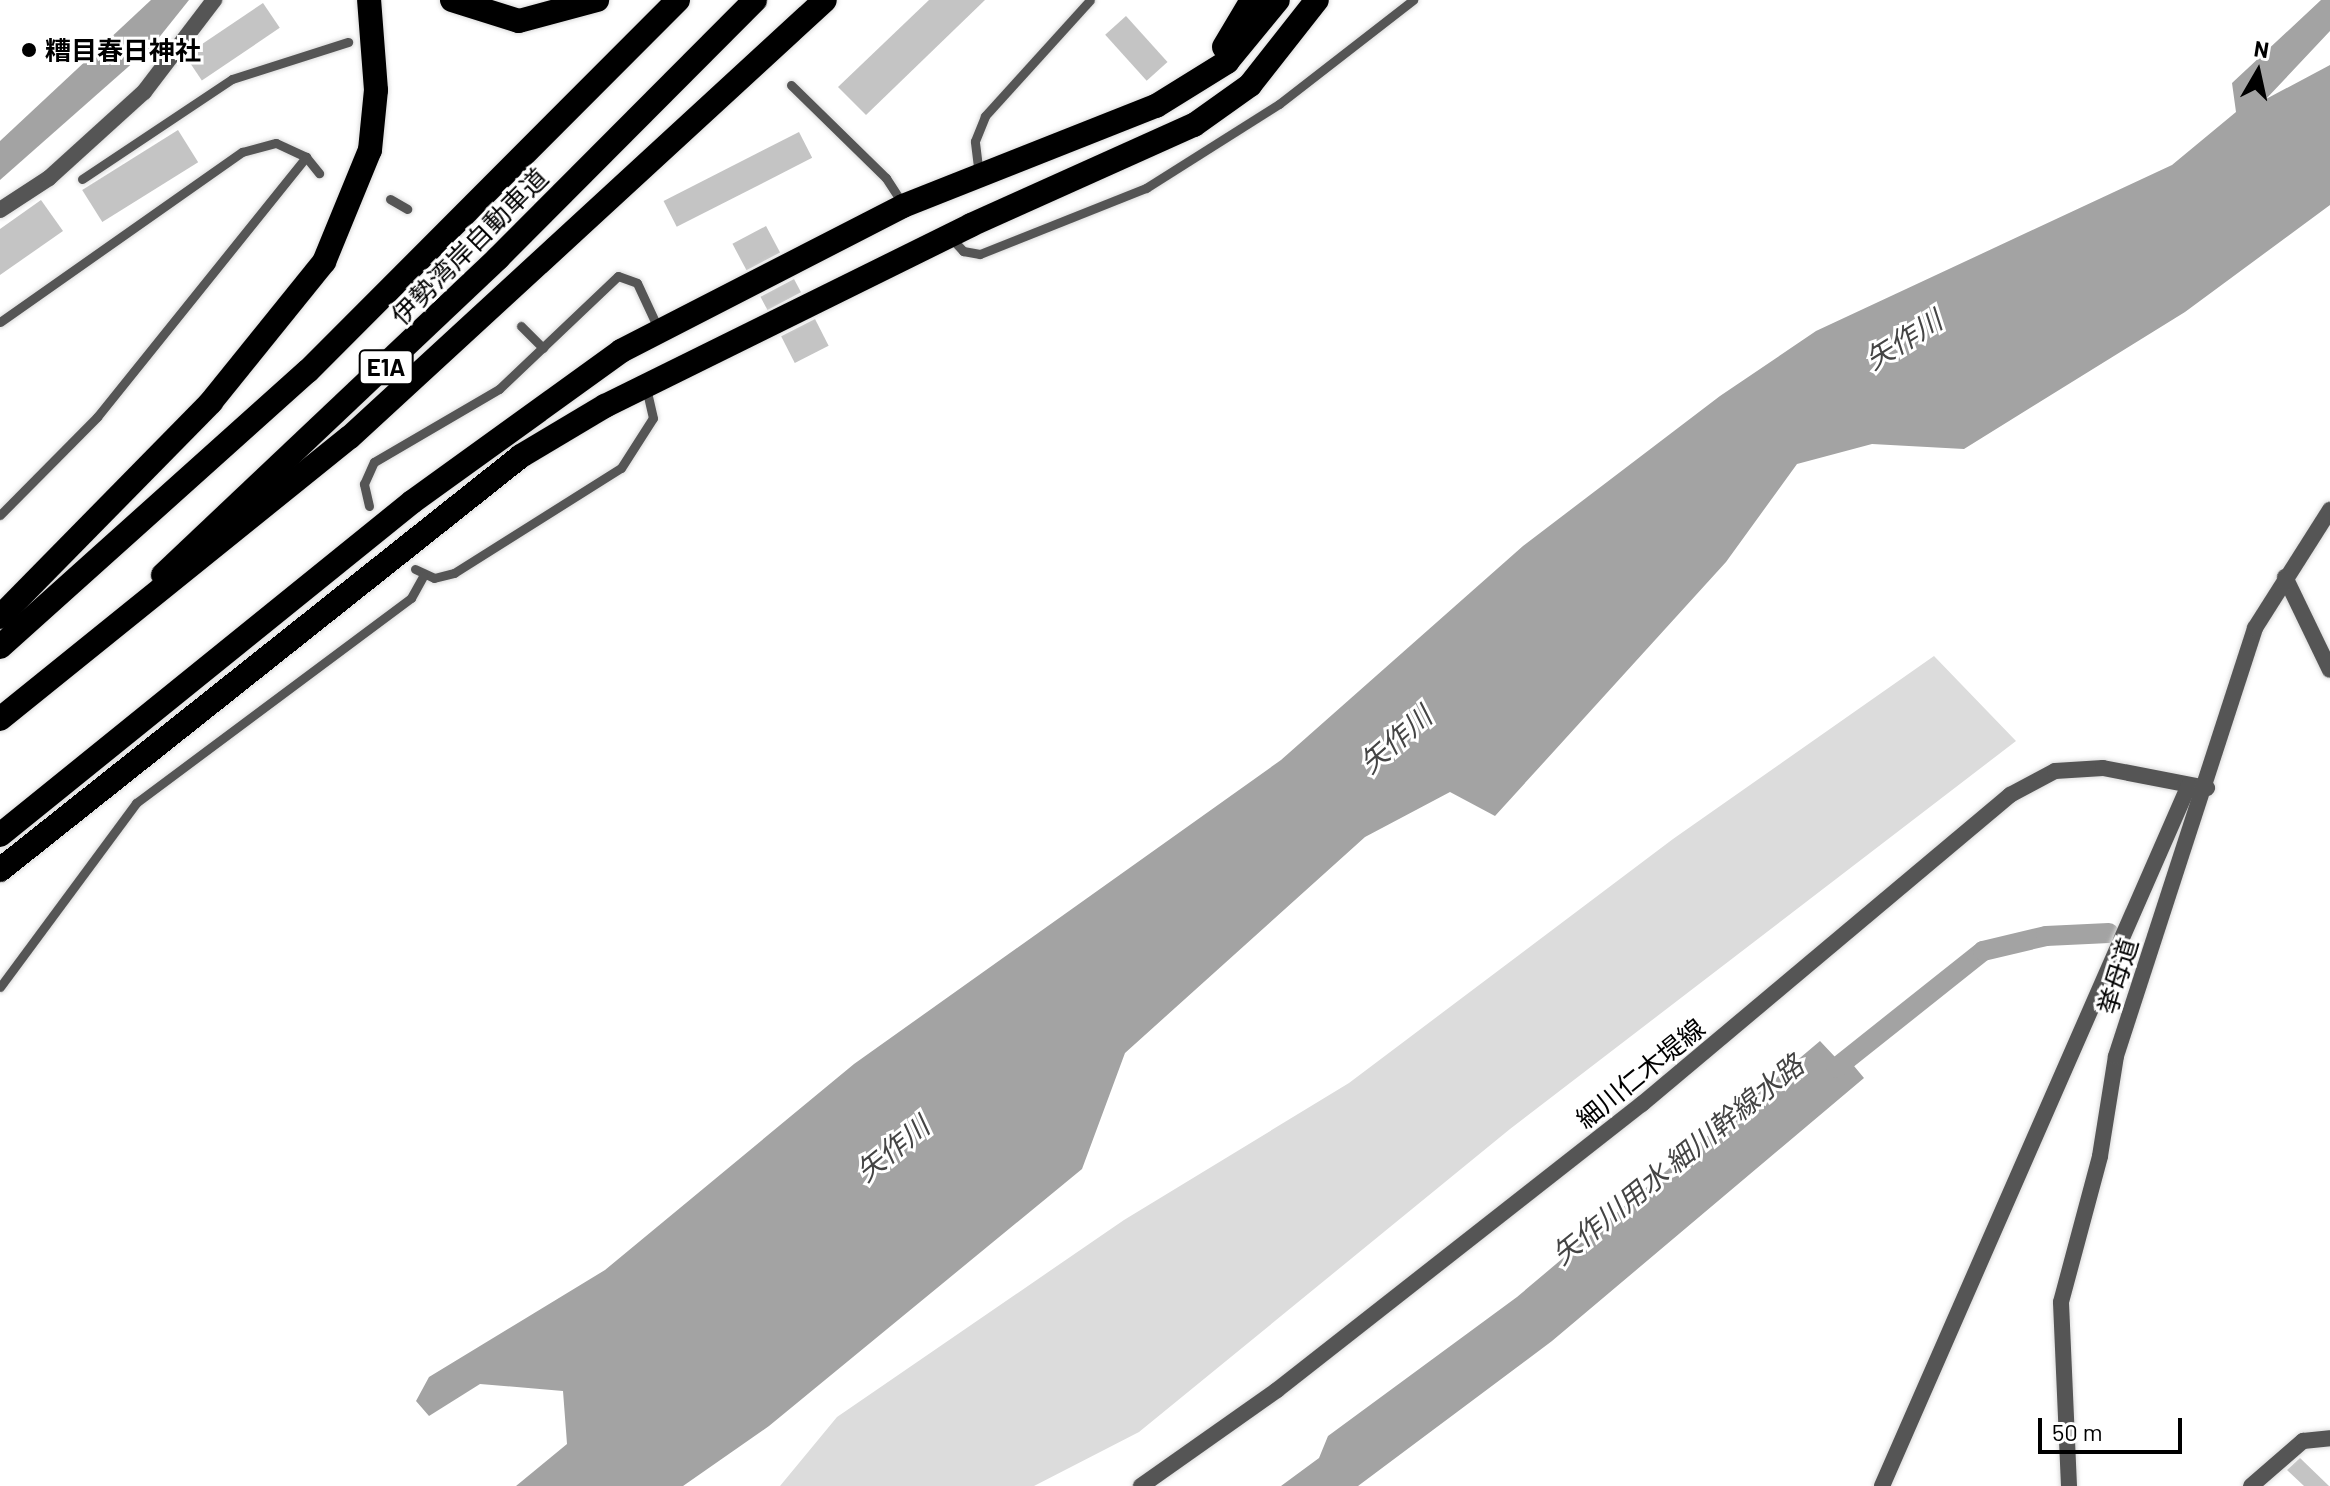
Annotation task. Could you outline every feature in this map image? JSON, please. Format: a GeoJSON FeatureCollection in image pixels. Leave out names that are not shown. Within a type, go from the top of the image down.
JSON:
{"type":"FeatureCollection","features":[{"type":"Feature","properties":{"kind":"highway"},"geometry":{"type":"LineString","coordinates":[[0,617],[211,402],[324,262],[370,150],[376,90],[369,0]]}},
{"type":"Feature","properties":{"kind":"highway"},"geometry":{"type":"LineString","coordinates":[[452,0],[519,21],[597,0]]}},
{"type":"Feature","properties":{"kind":"highway","name":"伊勢湾岸自動車道"},"geometry":{"type":"LineString","coordinates":[[0,647],[308,371],[678,0]]}},
{"type":"Feature","properties":{"kind":"highway","name":"伊勢湾岸自動車道"},"geometry":{"type":"LineString","coordinates":[[0,717],[334,417],[755,0]]}},
{"type":"Feature","properties":{"kind":"highway"},"geometry":{"type":"LineString","coordinates":[[0,717],[338,447],[825,0]]}},
{"type":"Feature","properties":{"kind":"highway"},"geometry":{"type":"LineString","coordinates":[[1156,106],[1222,50],[1252,0]]}},
{"type":"Feature","properties":{"kind":"highway"},"geometry":{"type":"LineString","coordinates":[[0,835],[412,502],[658,328],[903,206],[1156,106],[1227,62],[1278,0]]}},
{"type":"Feature","properties":{"kind":"highway"},"geometry":{"type":"LineString","coordinates":[[1270,64],[1309,0]]}},
{"type":"Feature","properties":{"kind":"highway"},"geometry":{"type":"LineString","coordinates":[[0,870],[472,491],[565,429],[949,236],[1184,131],[1270,64],[1317,0]]}},
{"type":"Feature","properties":{"kind":"street"},"geometry":{"type":"LineString","coordinates":[[0,210],[49,178],[144,92],[214,0]]}},
{"type":"Feature","properties":{"kind":"street","name":"挙母道"},"geometry":{"type":"LineString","coordinates":[[2069,1486],[2061,1302],[2100,1156],[2116,1056],[2207,788],[2255,628],[2330,510]]}},
{"type":"Feature","properties":{"kind":"street"},"geometry":{"type":"LineString","coordinates":[[2285,577],[2330,670]]}},
{"type":"Feature","properties":{"kind":"street","name":"細川仁木堤線"},"geometry":{"type":"LineString","coordinates":[[1141,1486],[1277,1390],[1642,1104],[2010,795],[2055,771],[2103,768],[2207,788]]}},
{"type":"Feature","properties":{"kind":"street"},"geometry":{"type":"LineString","coordinates":[[1882,1486],[2189,785]]}},
{"type":"Feature","properties":{"kind":"street"},"geometry":{"type":"LineString","coordinates":[[2251,1486],[2303,1441],[2330,1438]]}},
{"type":"Feature","properties":{"kind":"lane"},"geometry":{"type":"LineString","coordinates":[[979,175],[975,141],[985,116],[1090,0]]}},
{"type":"Feature","properties":{"kind":"lane"},"geometry":{"type":"LineString","coordinates":[[949,236],[963,251],[980,254],[1146,188],[1279,104],[1413,0]]}},
{"type":"Feature","properties":{"kind":"lane"},"geometry":{"type":"LineString","coordinates":[[82,179],[232,79],[348,42]]}},
{"type":"Feature","properties":{"kind":"lane"},"geometry":{"type":"LineString","coordinates":[[791,85],[886,178],[903,206]]}},
{"type":"Feature","properties":{"kind":"lane"},"geometry":{"type":"LineString","coordinates":[[0,322],[242,152],[276,143],[306,157],[319,173]]}},
{"type":"Feature","properties":{"kind":"lane"},"geometry":{"type":"LineString","coordinates":[[0,515],[97,417],[306,157]]}},
{"type":"Feature","properties":{"kind":"lane"},"geometry":{"type":"LineString","coordinates":[[390,199],[407,209]]}},
{"type":"Feature","properties":{"kind":"lane"},"geometry":{"type":"LineString","coordinates":[[369,506],[364,484],[374,462],[499,389],[625,274],[637,283],[658,328]]}},
{"type":"Feature","properties":{"kind":"lane"},"geometry":{"type":"LineString","coordinates":[[521,326],[543,348]]}},
{"type":"Feature","properties":{"kind":"lane"},"geometry":{"type":"LineString","coordinates":[[0,987],[136,803],[411,598],[419,572],[454,573],[621,468],[653,418],[646,388]]}},
{"type":"Feature","properties":{"kind":"shaded area"},"geometry":{"type":"Polygon","coordinates":[[[1934,656],[2016,741],[1510,1129],[1139,1432],[1034,1486],[780,1486],[837,1417],[1124,1220],[1349,1083],[1673,839],[1934,656]]]}},
{"type":"Feature","properties":{"kind":"water"},"geometry":{"type":"Polygon","coordinates":[[[151,0],[189,0],[153,45],[0,180],[0,141],[151,0]]]}},
{"type":"Feature","properties":{"kind":"water","name":"矢作川"},"geometry":{"type":"Polygon","coordinates":[[[2321,0],[2330,0],[2330,31],[2266,99],[2330,65],[2330,205],[2185,312],[1964,449],[1872,444],[1797,464],[1726,562],[1495,816],[1450,792],[1365,837],[1125,1053],[1082,1169],[769,1426],[683,1486],[516,1486],[567,1444],[563,1391],[480,1384],[429,1416],[416,1401],[429,1377],[605,1270],[854,1064],[1281,760],[1523,546],[1720,396],[1816,331],[2172,165],[2236,112],[2232,83],[2321,0]]]}},
{"type":"Feature","properties":{"kind":"water","name":"矢作川用水 細川幹線水路"},"geometry":{"type":"Polygon","coordinates":[[[1820,1041],[1836,1058],[1852,1044],[1863,1058],[1854,1066],[1864,1078],[1552,1341],[1358,1486],[1281,1486],[1319,1458],[1328,1436],[1517,1297],[1820,1041]]]}},
{"type":"Feature","properties":{"kind":"building"},"geometry":{"type":"Polygon","coordinates":[[[929,0],[985,0],[866,115],[838,87],[929,0]]]}},
{"type":"Feature","properties":{"kind":"building"},"geometry":{"type":"Polygon","coordinates":[[[263,3],[280,28],[202,80],[185,56],[263,3]]]}},
{"type":"Feature","properties":{"kind":"building"},"geometry":{"type":"Polygon","coordinates":[[[1126,16],[1167,62],[1147,81],[1105,35],[1126,16]]]}},
{"type":"Feature","properties":{"kind":"building"},"geometry":{"type":"Polygon","coordinates":[[[178,130],[198,162],[102,222],[82,190],[178,130]]]}},
{"type":"Feature","properties":{"kind":"building"},"geometry":{"type":"Polygon","coordinates":[[[799,132],[812,158],[677,227],[664,201],[799,132]]]}},
{"type":"Feature","properties":{"kind":"building"},"geometry":{"type":"Polygon","coordinates":[[[41,200],[63,231],[0,275],[0,229],[41,200]]]}},
{"type":"Feature","properties":{"kind":"building"},"geometry":{"type":"Polygon","coordinates":[[[766,226],[780,252],[747,270],[732,244],[766,226]]]}},
{"type":"Feature","properties":{"kind":"building"},"geometry":{"type":"Polygon","coordinates":[[[794,279],[801,292],[767,310],[760,297],[794,279]]]}},
{"type":"Feature","properties":{"kind":"building"},"geometry":{"type":"Polygon","coordinates":[[[815,319],[829,346],[795,363],[781,336],[815,319]]]}},
{"type":"Feature","properties":{"kind":"building"},"geometry":{"type":"Polygon","coordinates":[[[2300,1458],[2329,1486],[2304,1486],[2287,1470],[2300,1458]]]}},
{"type":"Feature","properties":{"kind":"waterway","name":"矢作川用水 細川幹線水路"},"geometry":{"type":"LineString","coordinates":[[1836,1068],[1983,951],[2046,936],[2109,933]]}},
{"type":"Feature","properties":{"kind":"place","name":"糟目春日神社"},"geometry":{"type":"Point","coordinates":[29,50]}}]}
